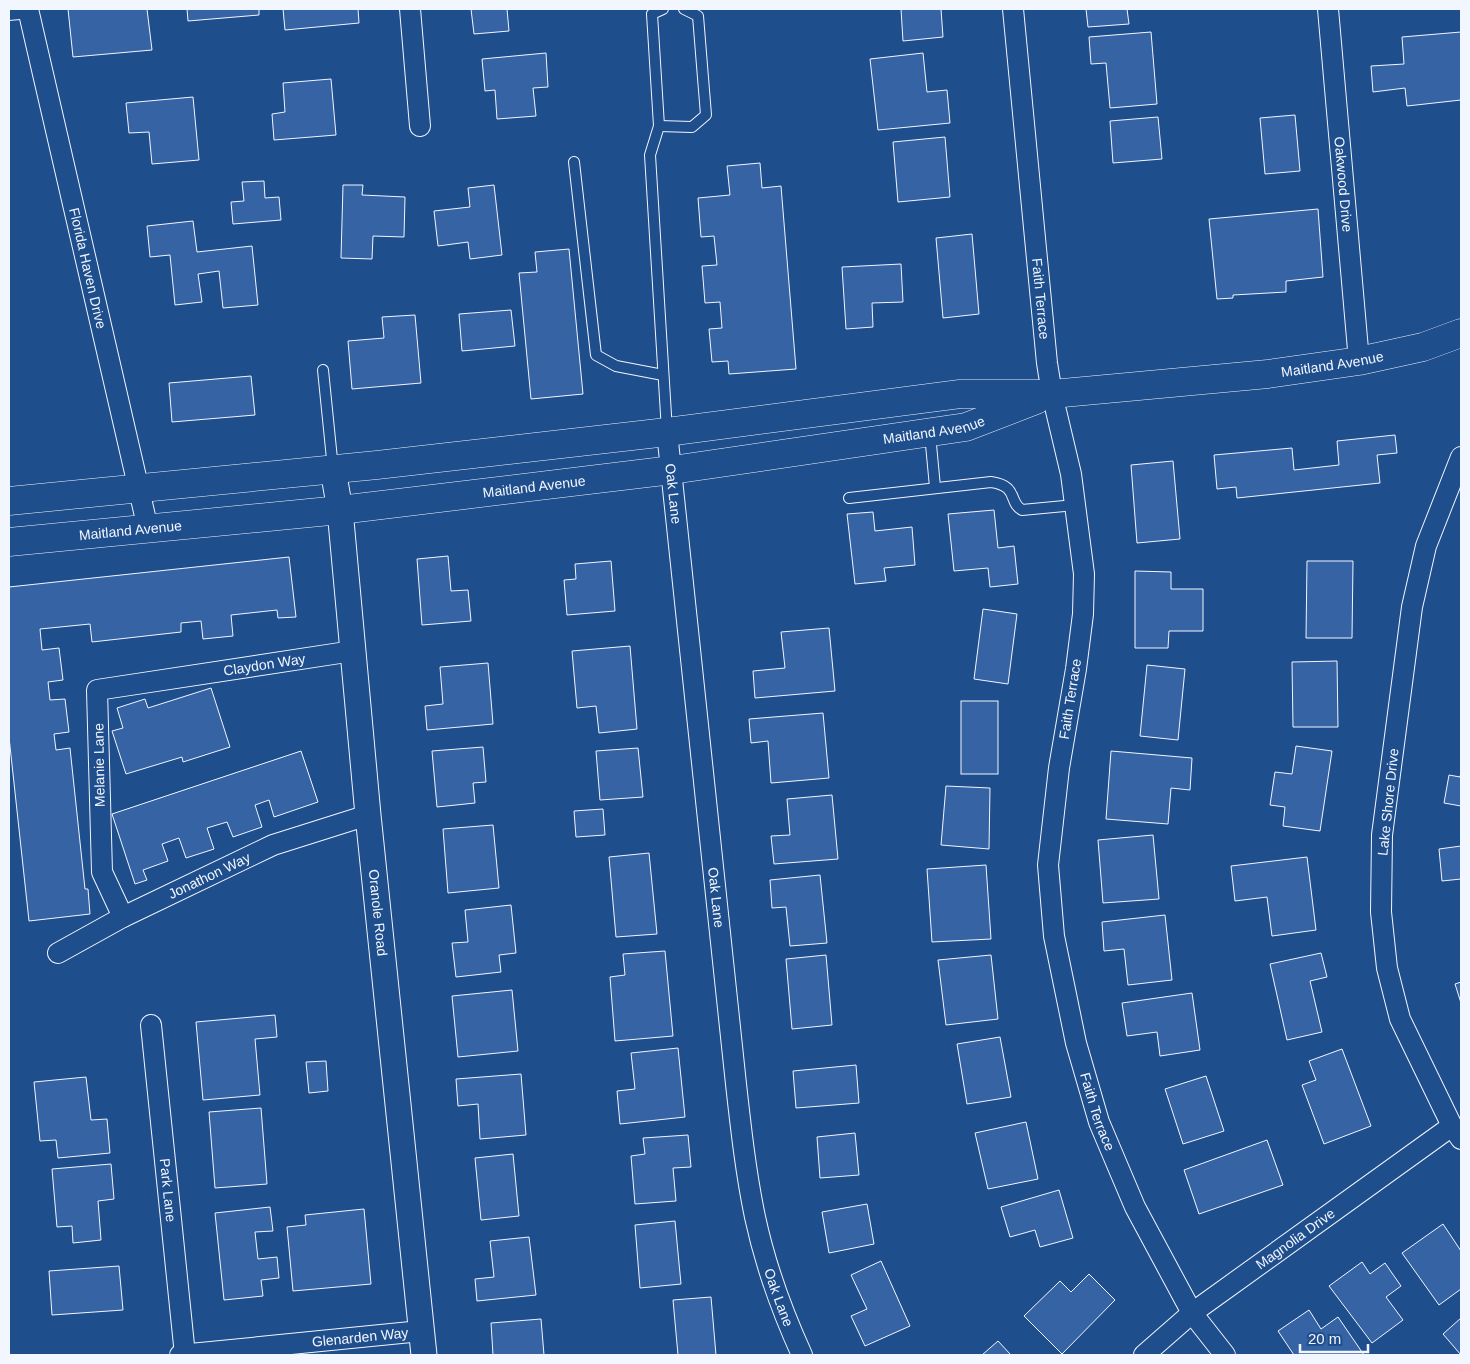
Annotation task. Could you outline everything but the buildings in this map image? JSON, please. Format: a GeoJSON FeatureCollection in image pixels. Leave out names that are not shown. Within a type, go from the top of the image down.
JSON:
{"type":"FeatureCollection","features":[{"type":"Feature","properties":{"kind":"main road","name":"Maitland Avenue"},"geometry":{"type":"LineString","coordinates":[[9,501],[333,470],[667,432],[960,394],[1052,394],[1268,374],[1359,361],[1423,347],[1461,333]]}},
{"type":"Feature","properties":{"kind":"main road","name":"Maitland Avenue"},"geometry":{"type":"LineString","coordinates":[[9,542],[340,510],[672,470],[966,428],[1052,394]]}},
{"type":"Feature","properties":{"kind":"street"},"geometry":{"type":"LineString","coordinates":[[410,9],[420,126]]}},
{"type":"Feature","properties":{"kind":"street","name":"Faith Terrace"},"geometry":{"type":"LineString","coordinates":[[1013,9],[1033,223],[1052,394],[1071,474],[1084,574],[1083,614],[1076,669],[1059,768],[1048,865],[1054,936],[1076,1043],[1099,1122],[1135,1207],[1192,1313],[1225,1355]]}},
{"type":"Feature","properties":{"kind":"street","name":"Oakwood Drive"},"geometry":{"type":"LineString","coordinates":[[1328,9],[1359,361]]}},
{"type":"Feature","properties":{"kind":"street","name":"Florida Haven Drive"},"geometry":{"type":"LineString","coordinates":[[29,11],[148,529]]}},
{"type":"Feature","properties":{"kind":"street","name":"Oak Lane"},"geometry":{"type":"LineString","coordinates":[[667,432],[746,1164],[755,1218],[770,1274],[802,1355]]}},
{"type":"Feature","properties":{"kind":"street","name":"Lake Shore Drive"},"geometry":{"type":"LineString","coordinates":[[1456,1133],[1400,1019],[1387,968],[1382,912],[1382,836],[1412,607],[1426,546],[1461,457]]}},
{"type":"Feature","properties":{"kind":"street","name":"Oranole Road"},"geometry":{"type":"LineString","coordinates":[[333,470],[340,510],[368,815],[424,1355]]}},
{"type":"Feature","properties":{"kind":"street","name":"Claydon Way"},"geometry":{"type":"LineString","coordinates":[[178,678],[353,651]]}},
{"type":"Feature","properties":{"kind":"street","name":"Melanie Lane"},"geometry":{"type":"LineString","coordinates":[[123,917],[102,872],[97,690],[178,678]]}},
{"type":"Feature","properties":{"kind":"street","name":"Jonathon Way"},"geometry":{"type":"LineString","coordinates":[[58,953],[123,917],[273,845],[368,815]]}},
{"type":"Feature","properties":{"kind":"street","name":"Park Lane"},"geometry":{"type":"LineString","coordinates":[[151,1025],[185,1355]]}},
{"type":"Feature","properties":{"kind":"street","name":"Magnolia Drive"},"geometry":{"type":"LineString","coordinates":[[1144,1355],[1192,1313],[1456,1133]]}},
{"type":"Feature","properties":{"kind":"street","name":"Glenarden Way"},"geometry":{"type":"LineString","coordinates":[[180,1355],[421,1331]]}},
{"type":"Feature","properties":{"kind":"lane"},"geometry":{"type":"LineString","coordinates":[[663,9],[652,14],[659,126],[650,155],[667,432]]}},
{"type":"Feature","properties":{"kind":"lane"},"geometry":{"type":"LineString","coordinates":[[659,126],[692,126],[706,115],[698,16],[684,9]]}},
{"type":"Feature","properties":{"kind":"lane"},"geometry":{"type":"LineString","coordinates":[[9,16],[29,11]]}},
{"type":"Feature","properties":{"kind":"lane"},"geometry":{"type":"LineString","coordinates":[[574,162],[596,355],[616,366],[664,375]]}},
{"type":"Feature","properties":{"kind":"lane"},"geometry":{"type":"LineString","coordinates":[[323,370],[333,470]]}},
{"type":"Feature","properties":{"kind":"lane"},"geometry":{"type":"LineString","coordinates":[[930,433],[935,487]]}},
{"type":"Feature","properties":{"kind":"lane"},"geometry":{"type":"LineString","coordinates":[[849,498],[935,487],[997,483],[1013,494],[1018,508],[1022,510],[1075,505]]}}]}
